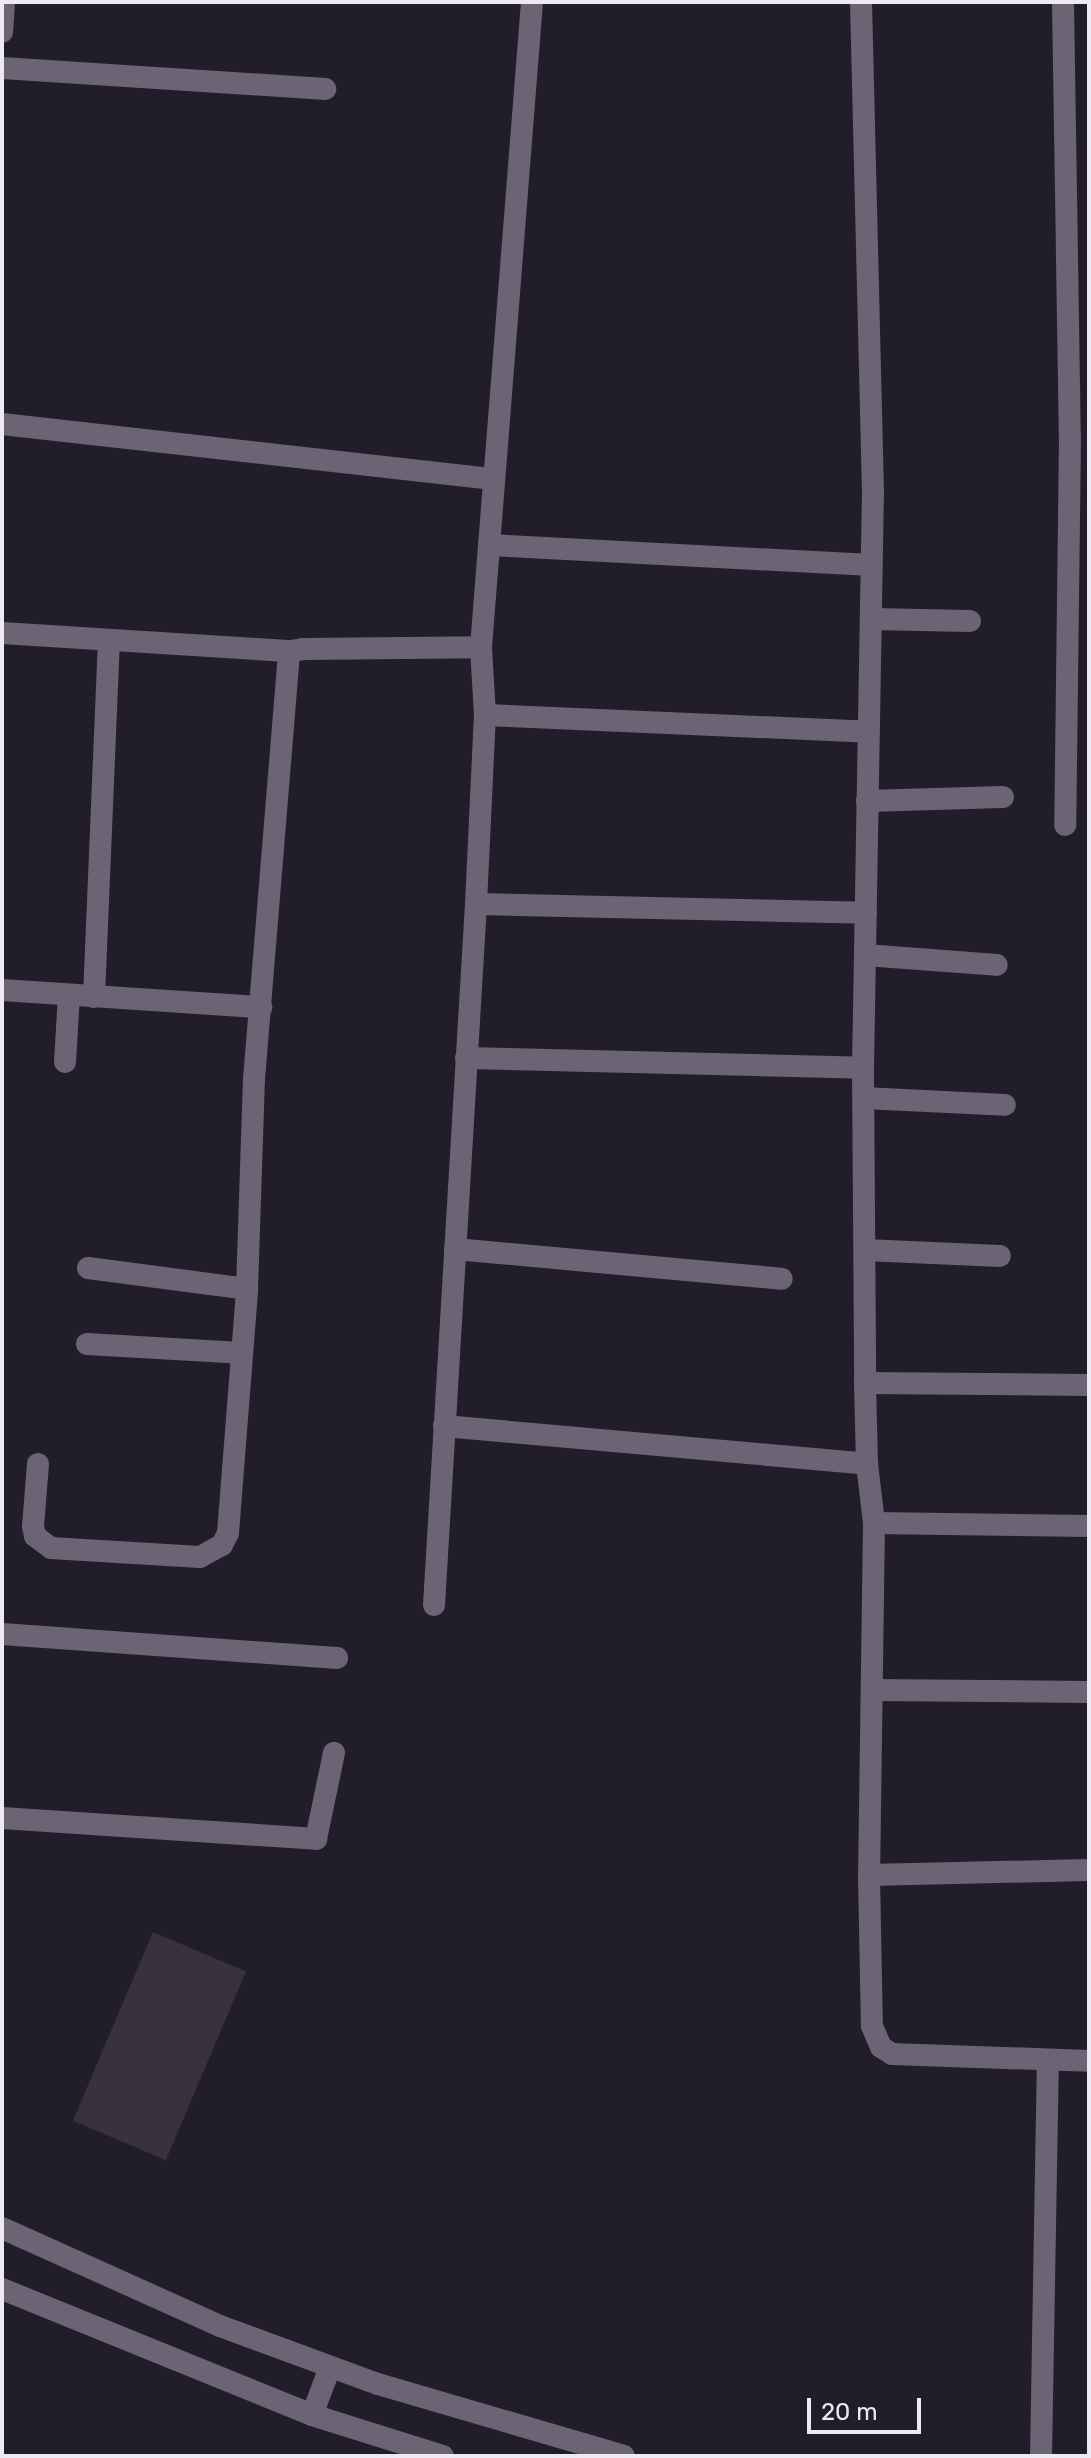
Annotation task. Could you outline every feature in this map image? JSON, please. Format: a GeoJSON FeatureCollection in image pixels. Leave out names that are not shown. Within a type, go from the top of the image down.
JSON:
{"type":"FeatureCollection","features":[{"type":"Feature","properties":{"kind":"street"},"geometry":{"type":"LineString","coordinates":[[2,32],[4,2]]}},
{"type":"Feature","properties":{"kind":"street"},"geometry":{"type":"LineString","coordinates":[[434,1605],[476,904],[485,715],[481,647],[532,2]]}},
{"type":"Feature","properties":{"kind":"street"},"geometry":{"type":"LineString","coordinates":[[861,2],[872,474],[863,1068],[865,1383],[867,1464],[874,1523],[869,1875],[872,2026],[881,2047],[892,2054],[1089,2061]]}},
{"type":"Feature","properties":{"kind":"street"},"geometry":{"type":"LineString","coordinates":[[1063,2],[1070,437],[1065,825]]}},
{"type":"Feature","properties":{"kind":"street"},"geometry":{"type":"LineString","coordinates":[[2,68],[325,89]]}},
{"type":"Feature","properties":{"kind":"street"},"geometry":{"type":"LineString","coordinates":[[2,424],[493,479]]}},
{"type":"Feature","properties":{"kind":"street"},"geometry":{"type":"LineString","coordinates":[[489,545],[871,565]]}},
{"type":"Feature","properties":{"kind":"street"},"geometry":{"type":"LineString","coordinates":[[871,619],[970,621]]}},
{"type":"Feature","properties":{"kind":"street"},"geometry":{"type":"LineString","coordinates":[[2,633],[291,651],[481,647]]}},
{"type":"Feature","properties":{"kind":"street"},"geometry":{"type":"LineString","coordinates":[[94,997],[109,640]]}},
{"type":"Feature","properties":{"kind":"street"},"geometry":{"type":"LineString","coordinates":[[38,1464],[33,1526],[42,1543],[51,1548],[200,1557],[214,1552],[228,1533],[247,1289],[254,1079],[291,651]]}},
{"type":"Feature","properties":{"kind":"street"},"geometry":{"type":"LineString","coordinates":[[485,715],[869,732]]}},
{"type":"Feature","properties":{"kind":"street"},"geometry":{"type":"LineString","coordinates":[[867,801],[1003,797]]}},
{"type":"Feature","properties":{"kind":"street"},"geometry":{"type":"LineString","coordinates":[[476,904],[866,913]]}},
{"type":"Feature","properties":{"kind":"street"},"geometry":{"type":"LineString","coordinates":[[865,955],[997,965]]}},
{"type":"Feature","properties":{"kind":"street"},"geometry":{"type":"LineString","coordinates":[[2,990],[261,1007]]}},
{"type":"Feature","properties":{"kind":"street"},"geometry":{"type":"LineString","coordinates":[[65,1062],[69,995]]}},
{"type":"Feature","properties":{"kind":"street"},"geometry":{"type":"LineString","coordinates":[[466,1058],[863,1068]]}},
{"type":"Feature","properties":{"kind":"street"},"geometry":{"type":"LineString","coordinates":[[864,1098],[1005,1105]]}},
{"type":"Feature","properties":{"kind":"street"},"geometry":{"type":"LineString","coordinates":[[455,1249],[782,1279]]}},
{"type":"Feature","properties":{"kind":"street"},"geometry":{"type":"LineString","coordinates":[[865,1250],[1000,1256]]}},
{"type":"Feature","properties":{"kind":"street"},"geometry":{"type":"LineString","coordinates":[[88,1268],[247,1289]]}},
{"type":"Feature","properties":{"kind":"street"},"geometry":{"type":"LineString","coordinates":[[87,1344],[241,1353]]}},
{"type":"Feature","properties":{"kind":"street"},"geometry":{"type":"LineString","coordinates":[[865,1383],[1089,1385]]}},
{"type":"Feature","properties":{"kind":"street"},"geometry":{"type":"LineString","coordinates":[[444,1426],[867,1464]]}},
{"type":"Feature","properties":{"kind":"street"},"geometry":{"type":"LineString","coordinates":[[874,1523],[1089,1526]]}},
{"type":"Feature","properties":{"kind":"street"},"geometry":{"type":"LineString","coordinates":[[2,1634],[337,1658]]}},
{"type":"Feature","properties":{"kind":"street"},"geometry":{"type":"LineString","coordinates":[[872,1690],[1089,1692]]}},
{"type":"Feature","properties":{"kind":"street"},"geometry":{"type":"LineString","coordinates":[[2,1818],[316,1839],[334,1753]]}},
{"type":"Feature","properties":{"kind":"street"},"geometry":{"type":"LineString","coordinates":[[869,1875],[1089,1870]]}},
{"type":"Feature","properties":{"kind":"street"},"geometry":{"type":"LineString","coordinates":[[1041,2456],[1048,2061]]}},
{"type":"Feature","properties":{"kind":"street"},"geometry":{"type":"LineString","coordinates":[[2,2228],[220,2326],[330,2367],[624,2456]]}},
{"type":"Feature","properties":{"kind":"street"},"geometry":{"type":"LineString","coordinates":[[2,2289],[312,2415],[411,2452],[443,2456]]}},
{"type":"Feature","properties":{"kind":"street"},"geometry":{"type":"LineString","coordinates":[[312,2415],[330,2367]]}},
{"type":"Feature","properties":{"kind":"building"},"geometry":{"type":"Polygon","coordinates":[[[153,1932],[246,1971],[166,2160],[73,2121],[153,1932]]]}}]}
